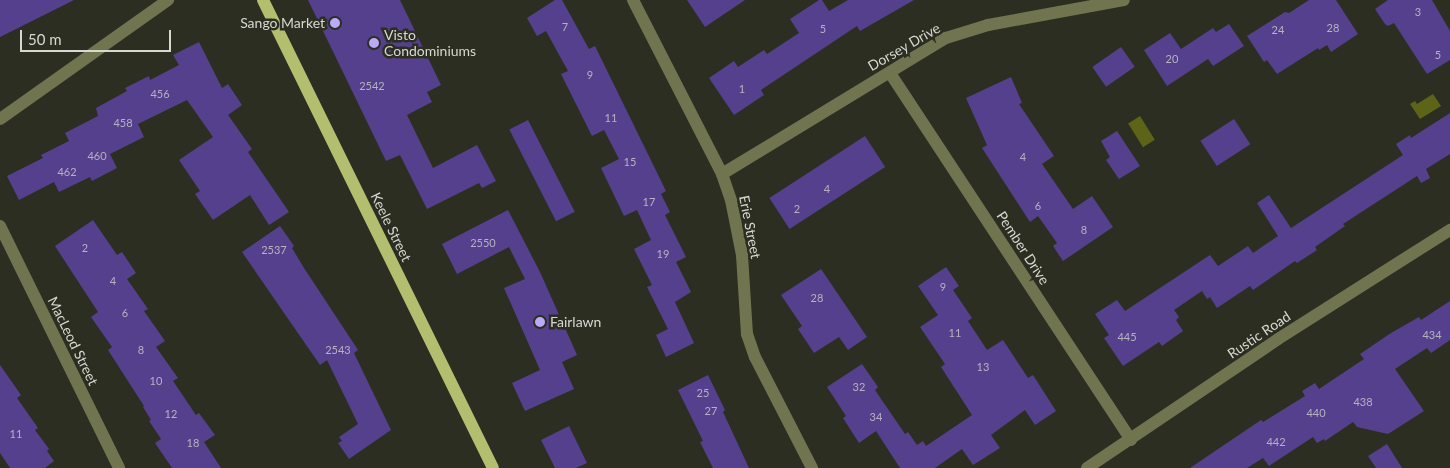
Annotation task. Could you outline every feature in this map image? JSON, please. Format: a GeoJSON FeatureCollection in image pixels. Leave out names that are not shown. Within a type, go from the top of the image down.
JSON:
{"type":"FeatureCollection","features":[{"type":"Feature","properties":{"kind":"main road","name":"Keele Street"},"geometry":{"type":"LineString","coordinates":[[263,0],[493,468]]}},
{"type":"Feature","properties":{"kind":"street"},"geometry":{"type":"LineString","coordinates":[[0,120],[168,0]]}},
{"type":"Feature","properties":{"kind":"street","name":"Erie Street"},"geometry":{"type":"LineString","coordinates":[[633,0],[722,174],[731,200],[742,255],[747,334],[755,357],[812,468]]}},
{"type":"Feature","properties":{"kind":"street","name":"Dorsey Drive"},"geometry":{"type":"LineString","coordinates":[[722,174],[946,38],[988,25],[1124,0]]}},
{"type":"Feature","properties":{"kind":"street","name":"Pember Drive"},"geometry":{"type":"LineString","coordinates":[[890,72],[1131,440]]}},
{"type":"Feature","properties":{"kind":"street","name":"MacLeod Street"},"geometry":{"type":"LineString","coordinates":[[0,226],[119,468]]}},
{"type":"Feature","properties":{"kind":"street","name":"Rustic Road"},"geometry":{"type":"LineString","coordinates":[[1087,468],[1278,339],[1450,230]]}},
{"type":"Feature","properties":{"kind":"shaded area"},"geometry":{"type":"Polygon","coordinates":[[[1433,94],[1441,106],[1420,119],[1410,104],[1415,101],[1417,104],[1433,94]]]}},
{"type":"Feature","properties":{"kind":"shaded area"},"geometry":{"type":"Polygon","coordinates":[[[1140,116],[1155,140],[1143,147],[1128,123],[1140,116]]]}},
{"type":"Feature","properties":{"kind":"building"},"geometry":{"type":"Polygon","coordinates":[[[0,0],[74,0],[0,37],[0,0]]]}},
{"type":"Feature","properties":{"kind":"building","name":"Visto Condominiums"},"geometry":{"type":"Polygon","coordinates":[[[308,0],[400,0],[441,85],[427,92],[432,102],[407,115],[433,168],[477,145],[496,181],[482,188],[479,183],[427,209],[400,155],[386,161],[308,0]]]}},
{"type":"Feature","properties":{"kind":"building"},"geometry":{"type":"Polygon","coordinates":[[[555,0],[562,0],[589,49],[595,46],[666,191],[661,194],[670,212],[665,215],[686,257],[676,262],[691,292],[675,302],[694,343],[666,357],[656,335],[668,329],[647,287],[652,285],[634,249],[651,240],[637,210],[624,216],[601,168],[619,159],[604,130],[592,136],[561,74],[568,71],[546,31],[537,36],[527,18],[555,0]]]}},
{"type":"Feature","properties":{"kind":"building"},"geometry":{"type":"Polygon","coordinates":[[[687,0],[745,0],[705,27],[687,0]]]}},
{"type":"Feature","properties":{"kind":"building"},"geometry":{"type":"Polygon","coordinates":[[[819,0],[822,0],[829,11],[848,0],[914,0],[860,31],[857,26],[761,90],[764,95],[734,115],[709,78],[734,61],[738,67],[764,50],[767,54],[799,33],[790,19],[819,0]]]}},
{"type":"Feature","properties":{"kind":"building"},"geometry":{"type":"Polygon","coordinates":[[[1309,0],[1336,0],[1358,34],[1331,52],[1327,45],[1319,50],[1318,48],[1277,74],[1267,60],[1264,62],[1247,36],[1285,12],[1289,13],[1309,0]]]}},
{"type":"Feature","properties":{"kind":"building"},"geometry":{"type":"Polygon","coordinates":[[[1388,0],[1432,0],[1450,31],[1450,60],[1427,74],[1394,23],[1388,26],[1385,24],[1375,9],[1388,0]]]}},
{"type":"Feature","properties":{"kind":"building"},"geometry":{"type":"Polygon","coordinates":[[[1229,24],[1244,46],[1213,66],[1208,59],[1167,86],[1144,50],[1170,33],[1181,49],[1213,28],[1216,32],[1229,24]]]}},
{"type":"Feature","properties":{"kind":"building"},"geometry":{"type":"Polygon","coordinates":[[[199,42],[222,88],[228,84],[242,105],[228,115],[252,149],[248,152],[289,212],[269,225],[250,195],[213,220],[195,194],[200,191],[179,160],[213,137],[187,100],[138,124],[144,137],[110,154],[117,168],[92,181],[90,177],[59,192],[54,182],[19,200],[7,176],[43,158],[41,155],[69,141],[65,133],[98,116],[96,108],[127,91],[125,88],[149,76],[150,80],[179,65],[173,55],[199,42]]]}},
{"type":"Feature","properties":{"kind":"building"},"geometry":{"type":"Polygon","coordinates":[[[1121,47],[1135,67],[1106,87],[1092,67],[1121,47]]]}},
{"type":"Feature","properties":{"kind":"building"},"geometry":{"type":"Polygon","coordinates":[[[1011,77],[1022,103],[1019,104],[1054,156],[1042,164],[1073,209],[1092,196],[1113,227],[1063,261],[1053,246],[1057,243],[1038,216],[1030,222],[982,148],[987,145],[966,98],[1011,77]]]}},
{"type":"Feature","properties":{"kind":"building"},"geometry":{"type":"Polygon","coordinates":[[[1450,113],[1450,154],[1426,169],[1430,178],[1421,183],[1417,176],[1343,224],[1345,226],[1315,247],[1317,250],[1297,263],[1295,261],[1253,290],[1250,286],[1217,308],[1210,297],[1207,299],[1202,291],[1174,310],[1179,317],[1176,320],[1183,331],[1162,346],[1159,342],[1123,366],[1104,338],[1109,335],[1095,314],[1117,300],[1125,311],[1210,255],[1218,266],[1248,246],[1253,253],[1278,236],[1257,203],[1269,195],[1291,228],[1403,155],[1396,144],[1410,135],[1411,138],[1450,113]]]}},
{"type":"Feature","properties":{"kind":"building"},"geometry":{"type":"Polygon","coordinates":[[[1234,119],[1250,144],[1217,166],[1200,141],[1234,119]]]}},
{"type":"Feature","properties":{"kind":"building"},"geometry":{"type":"Polygon","coordinates":[[[528,120],[575,212],[556,221],[509,130],[528,120]]]}},
{"type":"Feature","properties":{"kind":"building"},"geometry":{"type":"Polygon","coordinates":[[[1117,131],[1140,166],[1119,179],[1106,160],[1110,157],[1101,141],[1117,131]]]}},
{"type":"Feature","properties":{"kind":"building"},"geometry":{"type":"Polygon","coordinates":[[[865,136],[885,167],[790,229],[769,198],[865,136]]]}},
{"type":"Feature","properties":{"kind":"building","name":"Fairlawn"},"geometry":{"type":"Polygon","coordinates":[[[508,210],[540,272],[577,355],[562,362],[574,389],[525,411],[512,383],[540,370],[504,288],[525,279],[509,247],[457,274],[442,244],[508,210]]]}},
{"type":"Feature","properties":{"kind":"building"},"geometry":{"type":"Polygon","coordinates":[[[93,220],[117,255],[122,252],[136,273],[127,279],[148,309],[144,311],[165,341],[156,347],[178,378],[173,381],[196,415],[199,413],[215,435],[204,442],[221,468],[172,468],[155,443],[161,439],[149,421],[151,420],[144,406],[108,350],[112,347],[91,317],[98,312],[55,246],[93,220]]]}},
{"type":"Feature","properties":{"kind":"building"},"geometry":{"type":"Polygon","coordinates":[[[280,226],[294,246],[292,248],[304,268],[358,350],[354,353],[391,430],[349,459],[338,443],[342,441],[339,437],[358,424],[327,360],[320,365],[242,252],[280,226]]]}},
{"type":"Feature","properties":{"kind":"building"},"geometry":{"type":"Polygon","coordinates":[[[946,267],[959,286],[953,290],[972,318],[968,321],[987,350],[1003,340],[1028,378],[1033,375],[1056,411],[1035,425],[1025,410],[991,435],[1000,448],[973,465],[962,449],[935,468],[900,468],[876,431],[859,443],[843,418],[846,416],[827,387],[862,364],[878,387],[875,390],[905,434],[908,432],[917,445],[923,441],[926,446],[972,415],[941,367],[945,364],[920,327],[938,315],[918,286],[946,267]]]}},
{"type":"Feature","properties":{"kind":"building"},"geometry":{"type":"Polygon","coordinates":[[[821,269],[867,337],[848,350],[839,337],[814,353],[798,329],[802,326],[781,295],[821,269]]]}},
{"type":"Feature","properties":{"kind":"building"},"geometry":{"type":"Polygon","coordinates":[[[1450,301],[1450,340],[1431,353],[1427,348],[1395,369],[1424,411],[1388,434],[1357,427],[1353,422],[1325,441],[1324,439],[1317,443],[1313,437],[1269,466],[1263,458],[1247,468],[1190,468],[1261,420],[1263,422],[1305,396],[1302,391],[1315,383],[1319,389],[1364,359],[1360,354],[1391,333],[1419,317],[1421,320],[1450,301]]]}},
{"type":"Feature","properties":{"kind":"building"},"geometry":{"type":"Polygon","coordinates":[[[0,365],[21,395],[17,398],[38,428],[35,430],[49,449],[47,451],[54,461],[45,468],[10,468],[0,453],[0,365]]]}},
{"type":"Feature","properties":{"kind":"building"},"geometry":{"type":"Polygon","coordinates":[[[708,375],[749,468],[713,468],[700,442],[703,441],[678,390],[708,375]]]}},
{"type":"Feature","properties":{"kind":"building"},"geometry":{"type":"Polygon","coordinates":[[[569,426],[587,463],[576,468],[555,468],[541,440],[569,426]]]}},
{"type":"Feature","properties":{"kind":"building"},"geometry":{"type":"Polygon","coordinates":[[[1387,444],[1402,468],[1376,468],[1368,456],[1387,444]]]}},
{"type":"Feature","properties":{"kind":"place","name":"Sango Market"},"geometry":{"type":"Point","coordinates":[335,23]}},
{"type":"Feature","properties":{"kind":"place","name":"Visto Condominiums"},"geometry":{"type":"Point","coordinates":[374,43]}},
{"type":"Feature","properties":{"kind":"place","name":"Fairlawn"},"geometry":{"type":"Point","coordinates":[540,322]}}]}
